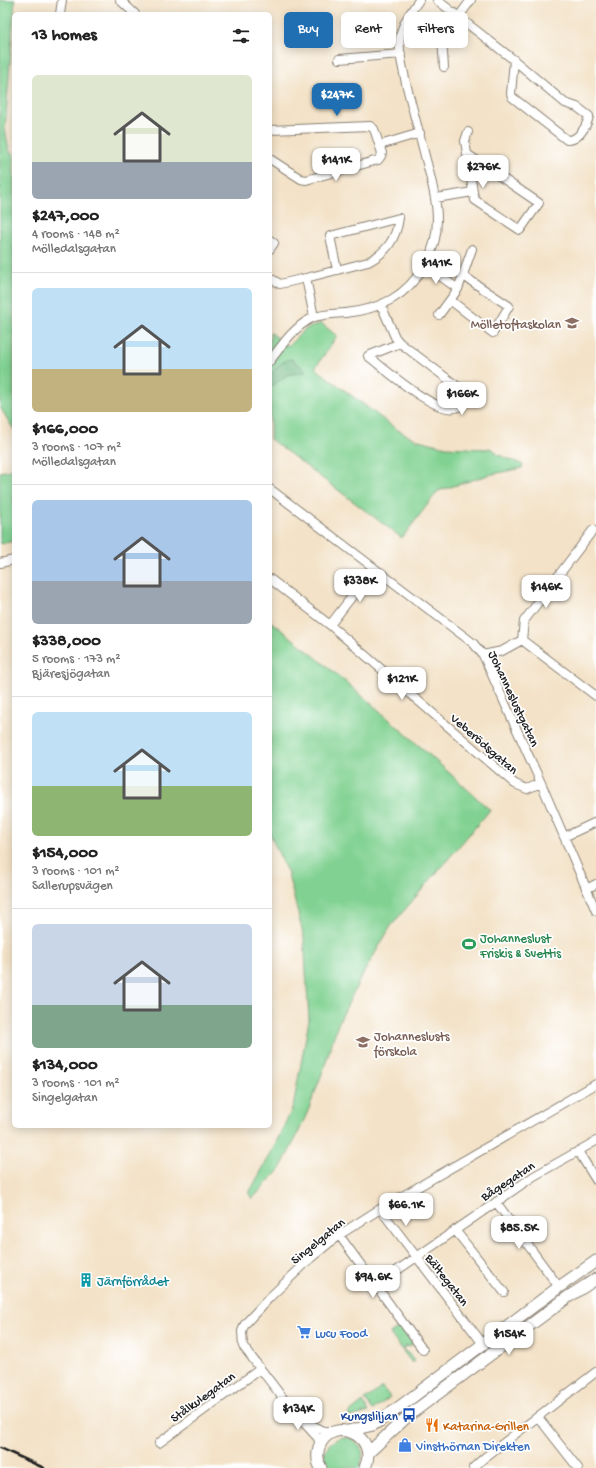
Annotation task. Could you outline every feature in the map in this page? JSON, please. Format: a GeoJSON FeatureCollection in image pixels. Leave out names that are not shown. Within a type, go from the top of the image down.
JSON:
{"type":"FeatureCollection","features":[{"type":"Feature","properties":{"kind":"main road"},"geometry":{"type":"LineString","coordinates":[[317,1465],[320,1446],[329,1434],[336,1431],[348,1431],[373,1425],[596,1261]]}},
{"type":"Feature","properties":{"kind":"main road"},"geometry":{"type":"LineString","coordinates":[[367,1463],[409,1415],[596,1278]]}},
{"type":"Feature","properties":{"kind":"main road"},"geometry":{"type":"LineString","coordinates":[[348,1431],[356,1434],[362,1439],[366,1446],[367,1463]]}},
{"type":"Feature","properties":{"kind":"street"},"geometry":{"type":"LineString","coordinates":[[60,12],[62,0]]}},
{"type":"Feature","properties":{"kind":"street"},"geometry":{"type":"LineString","coordinates":[[120,0],[133,12]]}},
{"type":"Feature","properties":{"kind":"street"},"geometry":{"type":"LineString","coordinates":[[272,359],[295,331],[314,317],[367,310],[381,305],[395,297],[406,288],[425,265],[436,235],[436,198],[407,87],[401,54],[400,37],[404,25],[419,0]]}},
{"type":"Feature","properties":{"kind":"street"},"geometry":{"type":"LineString","coordinates":[[437,0],[453,12]]}},
{"type":"Feature","properties":{"kind":"street"},"geometry":{"type":"LineString","coordinates":[[461,12],[471,0]]}},
{"type":"Feature","properties":{"kind":"street"},"geometry":{"type":"LineString","coordinates":[[468,24],[514,60],[565,103],[577,107],[589,116],[588,123],[575,139],[567,140],[512,98],[511,94],[514,60]]}},
{"type":"Feature","properties":{"kind":"street"},"geometry":{"type":"LineString","coordinates":[[443,48],[444,67]]}},
{"type":"Feature","properties":{"kind":"street"},"geometry":{"type":"LineString","coordinates":[[339,59],[401,54]]}},
{"type":"Feature","properties":{"kind":"street"},"geometry":{"type":"LineString","coordinates":[[272,130],[370,126],[374,129],[382,153],[378,160],[306,180],[301,179],[272,160]]}},
{"type":"Feature","properties":{"kind":"street"},"geometry":{"type":"LineString","coordinates":[[467,154],[539,203],[520,230],[475,200],[473,192],[467,154],[465,141],[468,132]]}},
{"type":"Feature","properties":{"kind":"street"},"geometry":{"type":"LineString","coordinates":[[380,145],[420,133]]}},
{"type":"Feature","properties":{"kind":"street"},"geometry":{"type":"LineString","coordinates":[[436,198],[473,192]]}},
{"type":"Feature","properties":{"kind":"street"},"geometry":{"type":"LineString","coordinates":[[272,279],[280,284],[306,278],[337,270],[368,262],[380,255],[390,244],[394,238],[400,218],[330,236],[337,270]]}},
{"type":"Feature","properties":{"kind":"street"},"geometry":{"type":"LineString","coordinates":[[439,315],[458,289],[472,249]]}},
{"type":"Feature","properties":{"kind":"street"},"geometry":{"type":"LineString","coordinates":[[425,265],[458,289]]}},
{"type":"Feature","properties":{"kind":"street"},"geometry":{"type":"LineString","coordinates":[[450,300],[493,333],[509,306],[462,275]]}},
{"type":"Feature","properties":{"kind":"street"},"geometry":{"type":"LineString","coordinates":[[306,278],[314,317]]}},
{"type":"Feature","properties":{"kind":"street"},"geometry":{"type":"LineString","coordinates":[[381,305],[395,337],[400,343],[461,389],[464,396],[458,407],[452,409],[445,408],[425,399],[368,356],[400,343]]}},
{"type":"Feature","properties":{"kind":"street","name":"Johanneslustgatan"},"geometry":{"type":"LineString","coordinates":[[272,491],[474,643],[483,655],[541,783],[596,911]]}},
{"type":"Feature","properties":{"kind":"street"},"geometry":{"type":"LineString","coordinates":[[522,640],[524,621],[593,530]]}},
{"type":"Feature","properties":{"kind":"street"},"geometry":{"type":"LineString","coordinates":[[0,563],[12,560]]}},
{"type":"Feature","properties":{"kind":"street"},"geometry":{"type":"LineString","coordinates":[[330,625],[374,568]]}},
{"type":"Feature","properties":{"kind":"street","name":"Veberödsgatan"},"geometry":{"type":"LineString","coordinates":[[272,581],[330,625],[515,784],[527,789],[541,783]]}},
{"type":"Feature","properties":{"kind":"street"},"geometry":{"type":"LineString","coordinates":[[483,655],[502,651],[522,640]]}},
{"type":"Feature","properties":{"kind":"street"},"geometry":{"type":"LineString","coordinates":[[522,640],[596,696]]}},
{"type":"Feature","properties":{"kind":"street"},"geometry":{"type":"LineString","coordinates":[[564,837],[596,822]]}},
{"type":"Feature","properties":{"kind":"street"},"geometry":{"type":"LineString","coordinates":[[586,889],[596,884]]}},
{"type":"Feature","properties":{"kind":"street","name":"Singelgatan"},"geometry":{"type":"LineString","coordinates":[[320,1446],[318,1438],[292,1410],[243,1346],[242,1331],[245,1324],[306,1262],[339,1235],[380,1209],[466,1160],[524,1124],[596,1084]]}},
{"type":"Feature","properties":{"kind":"street","name":"Bågegatan"},"geometry":{"type":"LineString","coordinates":[[376,1285],[534,1176],[596,1140]]}},
{"type":"Feature","properties":{"kind":"street"},"geometry":{"type":"LineString","coordinates":[[578,1151],[596,1180]]}},
{"type":"Feature","properties":{"kind":"street"},"geometry":{"type":"LineString","coordinates":[[496,1202],[559,1287]]}},
{"type":"Feature","properties":{"kind":"street","name":"Bältegatan"},"geometry":{"type":"LineString","coordinates":[[380,1209],[484,1344]]}},
{"type":"Feature","properties":{"kind":"street"},"geometry":{"type":"LineString","coordinates":[[455,1230],[504,1292]]}},
{"type":"Feature","properties":{"kind":"street"},"geometry":{"type":"LineString","coordinates":[[339,1235],[423,1350]]}},
{"type":"Feature","properties":{"kind":"street","name":"Stålkulegatan"},"geometry":{"type":"LineString","coordinates":[[159,1443],[260,1369]]}},
{"type":"Feature","properties":{"kind":"street"},"geometry":{"type":"LineString","coordinates":[[473,1468],[596,1372]]}},
{"type":"Feature","properties":{"kind":"street","name":"Singelgatan"},"geometry":{"type":"LineString","coordinates":[[292,1410],[306,1422],[324,1431],[336,1431]]}},
{"type":"Feature","properties":{"kind":"street"},"geometry":{"type":"LineString","coordinates":[[538,1417],[578,1468]]}},
{"type":"Feature","properties":{"kind":"green space"},"geometry":{"type":"Polygon","coordinates":[[[0,0],[15,0],[14,12],[12,12],[12,38],[5,128],[9,151],[12,153],[12,427],[0,407],[0,0]]]}},
{"type":"Feature","properties":{"kind":"green space"},"geometry":{"type":"Polygon","coordinates":[[[321,323],[337,336],[315,368],[396,429],[415,439],[446,447],[489,448],[494,450],[497,454],[523,465],[522,468],[488,475],[438,491],[402,538],[272,440],[272,334],[288,346],[304,330],[321,323]]]}},
{"type":"Feature","properties":{"kind":"green space"},"geometry":{"type":"Polygon","coordinates":[[[291,359],[306,370],[305,372],[287,375],[272,386],[272,373],[282,363],[291,359]]]}},
{"type":"Feature","properties":{"kind":"green space"},"geometry":{"type":"Polygon","coordinates":[[[12,469],[12,541],[0,544],[0,472],[12,469]]]}},
{"type":"Feature","properties":{"kind":"green space"},"geometry":{"type":"Polygon","coordinates":[[[272,623],[355,690],[490,810],[391,926],[360,979],[338,1024],[324,1068],[308,1111],[295,1140],[280,1169],[252,1199],[249,1193],[269,1157],[293,1107],[309,1020],[304,938],[288,874],[272,838],[272,623]]]}},
{"type":"Feature","properties":{"kind":"green space"},"geometry":{"type":"Polygon","coordinates":[[[401,1326],[413,1342],[410,1347],[405,1346],[403,1350],[408,1353],[414,1361],[412,1363],[390,1334],[401,1326]]]}},
{"type":"Feature","properties":{"kind":"green space"},"geometry":{"type":"Polygon","coordinates":[[[382,1387],[390,1397],[373,1410],[365,1400],[382,1387]]]}},
{"type":"Feature","properties":{"kind":"green space"},"geometry":{"type":"Polygon","coordinates":[[[363,1402],[369,1412],[350,1417],[348,1414],[363,1402]]]}},
{"type":"Feature","properties":{"kind":"green space"},"geometry":{"type":"Polygon","coordinates":[[[343,1437],[350,1438],[355,1441],[363,1452],[360,1468],[327,1468],[324,1457],[326,1448],[333,1441],[343,1437]]]}},
{"type":"Feature","properties":{"kind":"railway"},"geometry":{"type":"LineString","coordinates":[[0,1448],[44,1468]]}},
{"type":"Feature","properties":{"kind":"place","name":"Mölletoftaskolan"},"geometry":{"type":"Point","coordinates":[572,323]}},
{"type":"Feature","properties":{"kind":"place","name":"Johanneslust Friskis & Svettis"},"geometry":{"type":"Point","coordinates":[469,944]}},
{"type":"Feature","properties":{"kind":"place","name":"Johanneslusts förskola"},"geometry":{"type":"Point","coordinates":[363,1042]}},
{"type":"Feature","properties":{"kind":"place","name":"Järnförrådet"},"geometry":{"type":"Point","coordinates":[86,1280]}},
{"type":"Feature","properties":{"kind":"place","name":"Lucu Food"},"geometry":{"type":"Point","coordinates":[304,1332]}},
{"type":"Feature","properties":{"kind":"place","name":"Kungsliljan"},"geometry":{"type":"Point","coordinates":[409,1415]}},
{"type":"Feature","properties":{"kind":"place","name":"Katarina-Grillen"},"geometry":{"type":"Point","coordinates":[432,1425]}},
{"type":"Feature","properties":{"kind":"place","name":"Vinsthörnan Direkten"},"geometry":{"type":"Point","coordinates":[405,1445]}}]}
